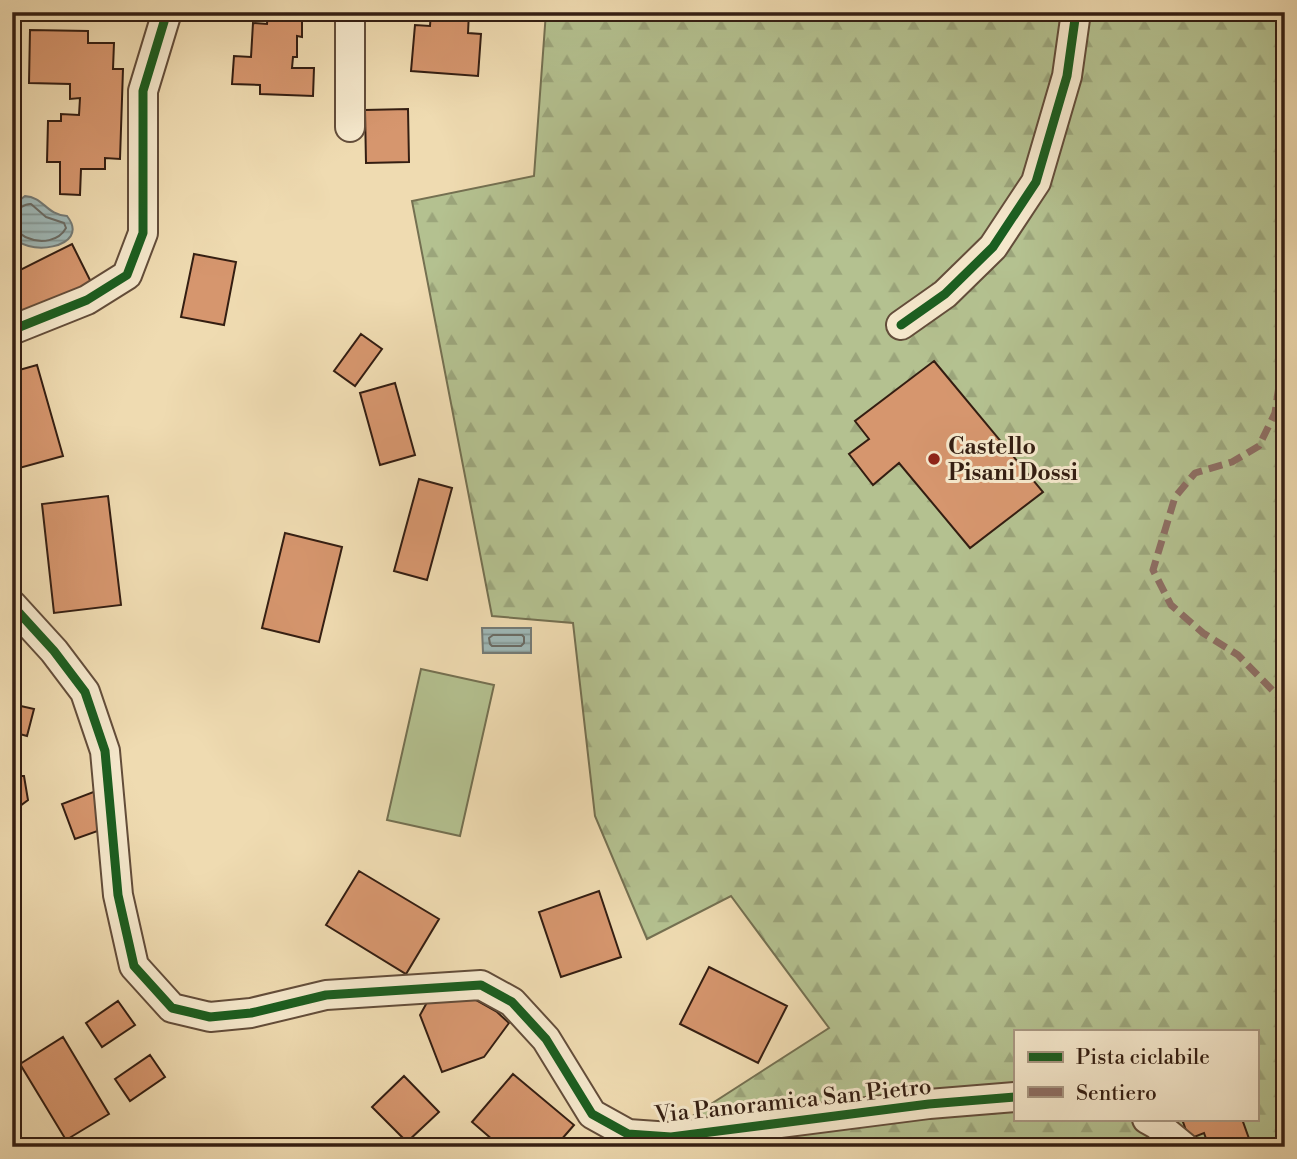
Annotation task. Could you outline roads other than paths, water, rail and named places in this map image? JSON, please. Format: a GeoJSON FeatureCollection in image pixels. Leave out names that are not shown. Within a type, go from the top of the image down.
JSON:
{"type":"FeatureCollection","features":[{"type":"Feature","properties":{"kind":"street"},"geometry":{"type":"LineString","coordinates":[[12,330],[87,300],[127,275],[143,233],[143,91],[167,12]]}},
{"type":"Feature","properties":{"kind":"street"},"geometry":{"type":"LineString","coordinates":[[350,12],[350,127]]}},
{"type":"Feature","properties":{"kind":"street"},"geometry":{"type":"LineString","coordinates":[[901,325],[945,294],[993,247],[1036,181],[1067,76],[1076,12]]}},
{"type":"Feature","properties":{"kind":"street","name":"Via Panoramica San Pietro"},"geometry":{"type":"LineString","coordinates":[[12,605],[54,651],[85,692],[105,751],[118,895],[134,966],[172,1008],[210,1017],[251,1013],[327,995],[481,985],[512,1002],[547,1040],[592,1114],[628,1134],[671,1137],[929,1104],[1014,1097]]}},
{"type":"Feature","properties":{"kind":"street"},"geometry":{"type":"LineString","coordinates":[[1149,1120],[1184,1147]]}},
{"type":"Feature","properties":{"kind":"water"},"geometry":{"type":"Polygon","coordinates":[[[25,196],[37,199],[54,213],[67,216],[72,227],[71,236],[63,243],[40,248],[19,241],[12,231],[12,206],[25,196]]]}},
{"type":"Feature","properties":{"kind":"water"},"geometry":{"type":"Polygon","coordinates":[[[482,628],[531,628],[531,653],[483,653],[482,628]]]}},
{"type":"Feature","properties":{"kind":"place","name":"Castello Pisani Dossi"},"geometry":{"type":"Point","coordinates":[934,459]}}]}
